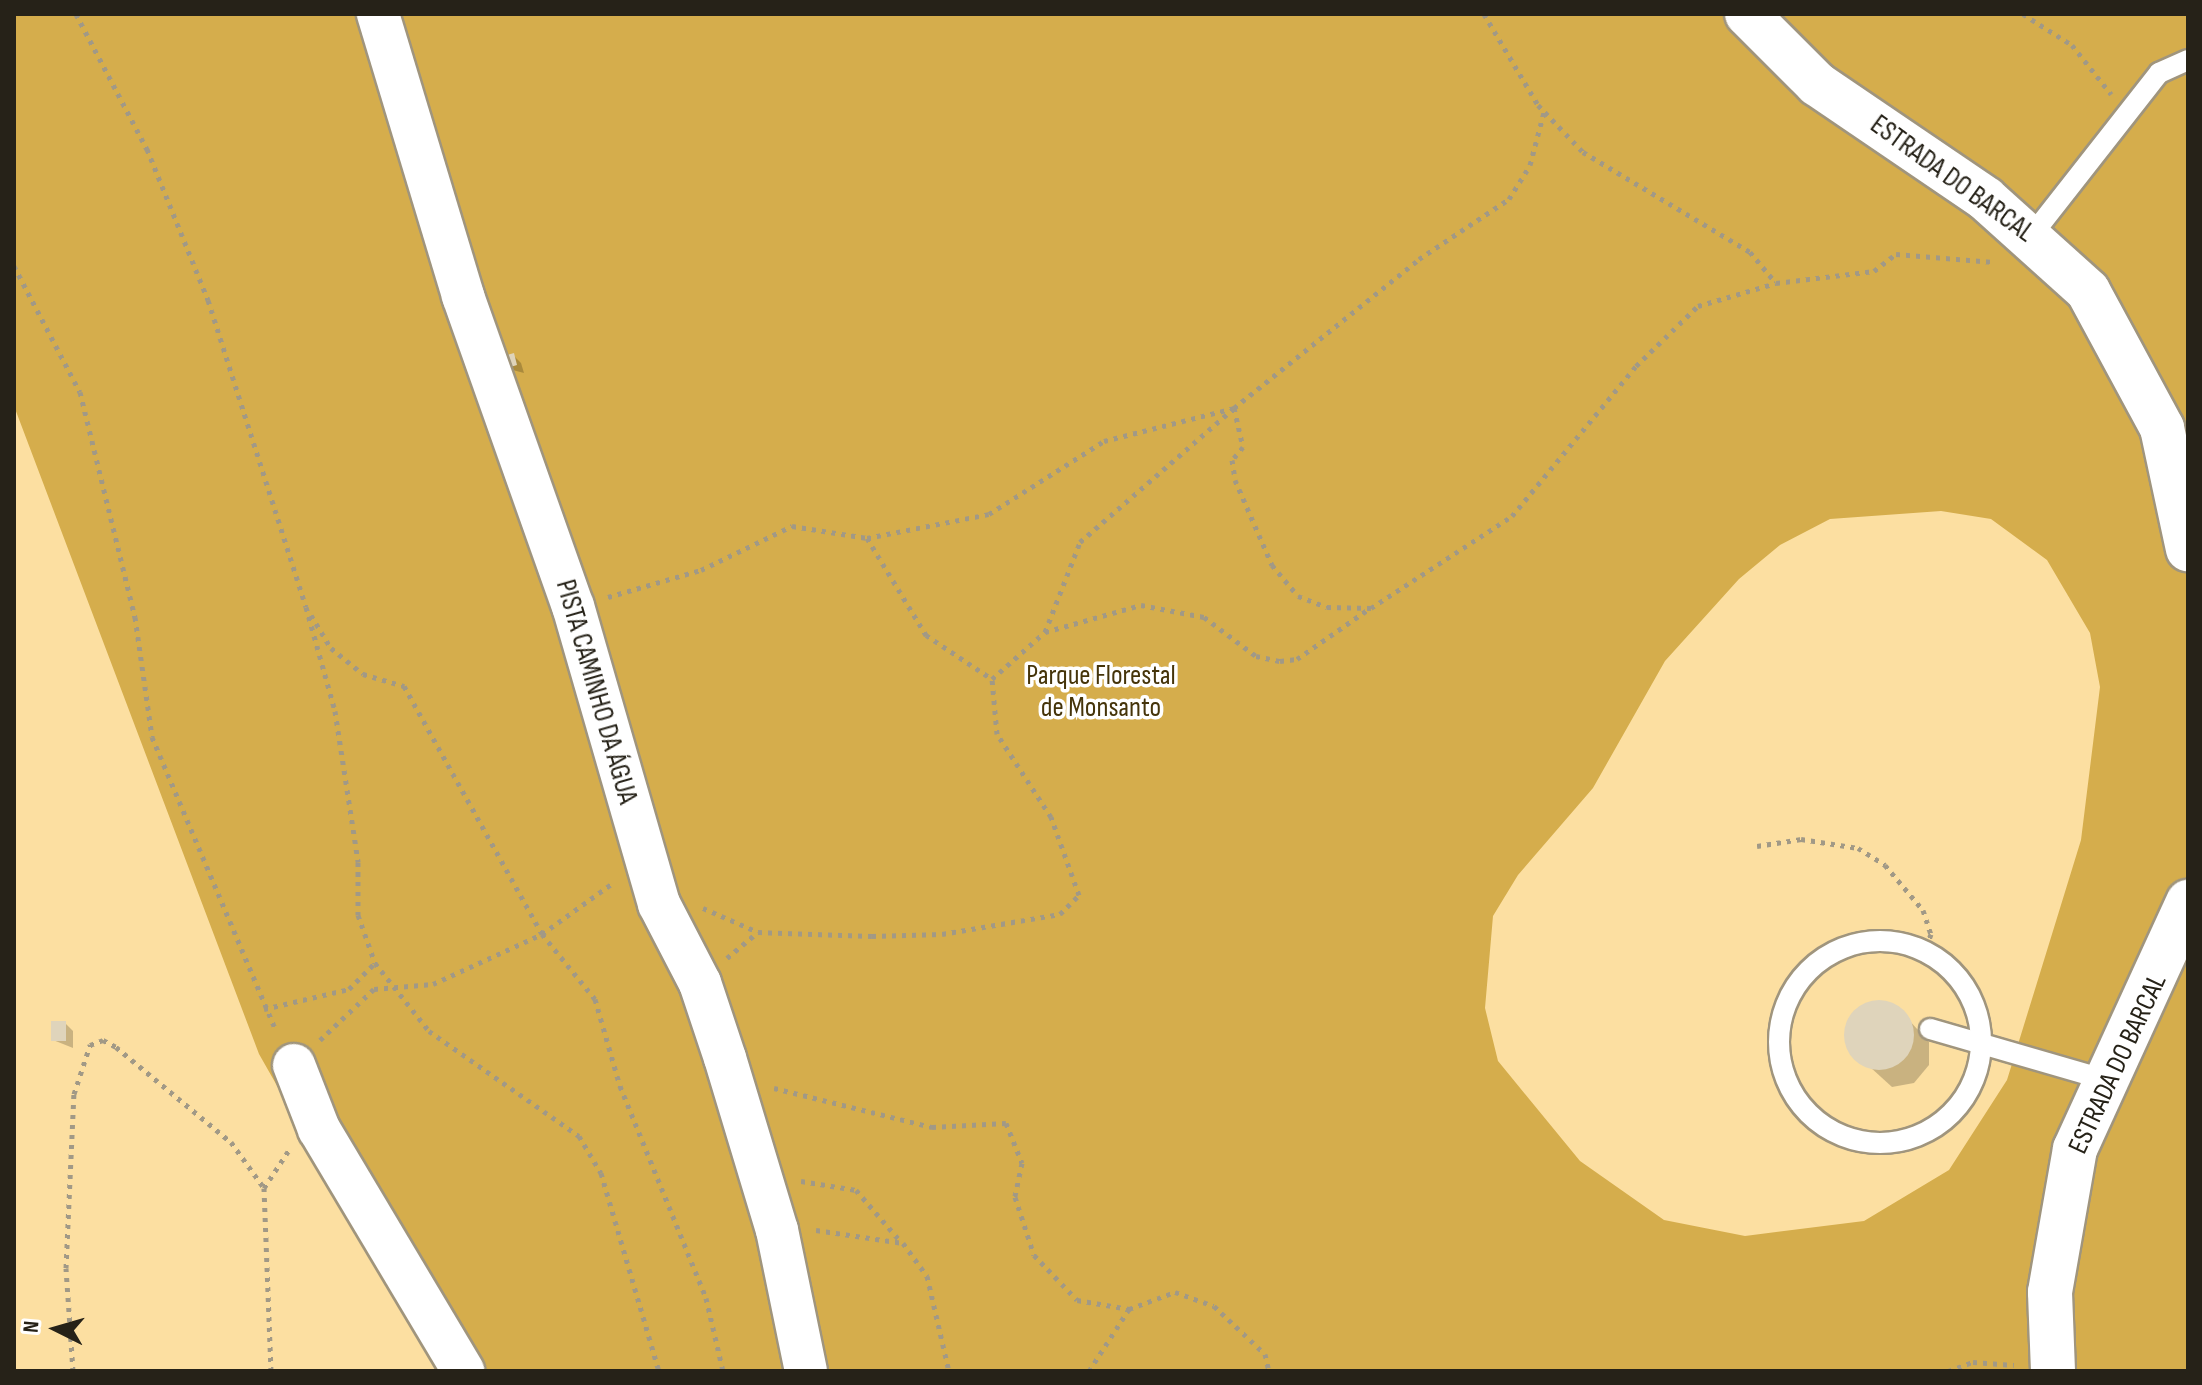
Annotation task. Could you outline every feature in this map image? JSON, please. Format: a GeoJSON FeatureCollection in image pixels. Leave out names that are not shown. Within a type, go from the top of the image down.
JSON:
{"type":"FeatureCollection","features":[{"type":"Feature","properties":{"kind":"street","name":"PISTA CAMINHO DA ÁGUA"},"geometry":{"type":"LineString","coordinates":[[378,14],[463,296],[573,606],[659,904],[700,983],[734,1089],[777,1230],[806,1371]]}},
{"type":"Feature","properties":{"kind":"street","name":"ESTRADA DO BARCAL"},"geometry":{"type":"LineString","coordinates":[[1747,14],[1817,84],[2032,235],[2088,291],[2162,428],[2188,549]]}},
{"type":"Feature","properties":{"kind":"street","name":"ESTRADA DO BARCAL"},"geometry":{"type":"LineString","coordinates":[[2053,1371],[2050,1292],[2060,1217],[2075,1149],[2188,902]]}},
{"type":"Feature","properties":{"kind":"street"},"geometry":{"type":"LineString","coordinates":[[294,1065],[319,1129],[463,1371]]}},
{"type":"Feature","properties":{"kind":"lane"},"geometry":{"type":"LineString","coordinates":[[2032,235],[2159,73],[2188,60]]}},
{"type":"Feature","properties":{"kind":"lane"},"geometry":{"type":"LineString","coordinates":[[1888,939],[1925,950],[1961,982],[1982,1040],[1976,1077],[1956,1110],[1926,1133],[1890,1144],[1831,1129],[1794,1097],[1780,1049],[1793,989],[1818,961],[1851,944],[1888,939]]}},
{"type":"Feature","properties":{"kind":"lane"},"geometry":{"type":"LineString","coordinates":[[1930,1029],[1982,1040],[2107,1080]]}},
{"type":"Feature","properties":{"kind":"path"},"geometry":{"type":"LineString","coordinates":[[76,14],[147,149],[208,300],[306,607],[335,711],[358,862],[358,915],[375,963],[395,981],[429,1031],[579,1136],[601,1173],[659,1371]]}},
{"type":"Feature","properties":{"kind":"path"},"geometry":{"type":"LineString","coordinates":[[1484,14],[1544,112],[1583,152],[1750,252],[1776,283]]}},
{"type":"Feature","properties":{"kind":"path"},"geometry":{"type":"LineString","coordinates":[[2023,14],[2072,45],[2126,114]]}},
{"type":"Feature","properties":{"kind":"path"},"geometry":{"type":"LineString","coordinates":[[1045,632],[1080,542],[1234,408],[1419,259],[1509,199],[1530,165],[1544,112]]}},
{"type":"Feature","properties":{"kind":"path"},"geometry":{"type":"LineString","coordinates":[[992,679],[1045,632],[1141,605],[1204,617],[1256,656],[1289,660],[1512,516],[1636,366],[1698,306],[1776,283],[1874,271],[1896,254],[1996,262],[2019,257],[2032,235]]}},
{"type":"Feature","properties":{"kind":"path"},"geometry":{"type":"LineString","coordinates":[[14,266],[80,392],[135,617],[152,737],[264,1009],[294,1065],[374,989],[395,981],[433,984],[542,934],[610,880],[659,904],[709,908],[731,925],[758,932],[872,936],[942,934],[1060,914],[1079,895],[1051,817],[997,734],[992,679]]}},
{"type":"Feature","properties":{"kind":"path"},"geometry":{"type":"LineString","coordinates":[[573,606],[701,570],[792,526],[867,538],[989,514],[1104,441],[1234,408]]}},
{"type":"Feature","properties":{"kind":"path"},"geometry":{"type":"LineString","coordinates":[[1234,408],[1243,447],[1232,460],[1235,480],[1272,565],[1298,596],[1327,607],[1371,608]]}},
{"type":"Feature","properties":{"kind":"path"},"geometry":{"type":"LineString","coordinates":[[867,538],[926,635],[992,679]]}},
{"type":"Feature","properties":{"kind":"path"},"geometry":{"type":"LineString","coordinates":[[306,607],[331,648],[363,674],[404,686],[542,934],[595,999],[620,1086],[706,1298],[723,1371]]}},
{"type":"Feature","properties":{"kind":"path"},"geometry":{"type":"LineString","coordinates":[[1757,846],[1801,839],[1858,848],[1885,865],[1923,910],[1931,934],[1925,950]]}},
{"type":"Feature","properties":{"kind":"path"},"geometry":{"type":"LineString","coordinates":[[264,1009],[349,989],[375,963]]}},
{"type":"Feature","properties":{"kind":"path"},"geometry":{"type":"LineString","coordinates":[[73,1371],[66,1268],[74,1094],[90,1045],[103,1040],[116,1047],[231,1142],[264,1188]]}},
{"type":"Feature","properties":{"kind":"path"},"geometry":{"type":"LineString","coordinates":[[734,1089],[770,1087],[932,1127],[1006,1123],[1022,1163],[1015,1197],[1034,1255],[1077,1300],[1129,1309],[1175,1292],[1214,1306],[1265,1354],[1269,1371]]}},
{"type":"Feature","properties":{"kind":"path"},"geometry":{"type":"LineString","coordinates":[[271,1371],[264,1188],[283,1154],[319,1129]]}},
{"type":"Feature","properties":{"kind":"path"},"geometry":{"type":"LineString","coordinates":[[760,1175],[856,1190],[903,1243],[927,1276],[949,1371]]}},
{"type":"Feature","properties":{"kind":"path"},"geometry":{"type":"LineString","coordinates":[[777,1230],[848,1229],[903,1243]]}},
{"type":"Feature","properties":{"kind":"path"},"geometry":{"type":"LineString","coordinates":[[1089,1371],[1129,1309]]}},
{"type":"Feature","properties":{"kind":"green space","name":"Parque Florestal de Monsanto"},"geometry":{"type":"Polygon","coordinates":[[[14,14],[2188,14],[2188,1371],[14,1371],[14,14]]]}},
{"type":"Feature","properties":{"kind":"green space","name":"Parque Florestal de Monsanto"},"geometry":{"type":"Polygon","coordinates":[[[14,14],[2188,14],[2188,1371],[439,1371],[259,1054],[14,406],[14,14]],[[1941,511],[1830,519],[1780,545],[1739,579],[1665,661],[1593,788],[1518,875],[1493,916],[1485,1008],[1498,1061],[1580,1161],[1664,1220],[1745,1236],[1864,1221],[1949,1170],[2007,1080],[2081,840],[2100,687],[2090,633],[2047,560],[1991,519],[1941,511]]]}},
{"type":"Feature","properties":{"kind":"building"},"geometry":{"type":"Polygon","coordinates":[[[514,353],[517,365],[504,369],[500,357],[514,353]]]}},
{"type":"Feature","properties":{"kind":"building"},"geometry":{"type":"Polygon","coordinates":[[[1872,1000],[1886,1000],[1908,1015],[1914,1035],[1912,1048],[1904,1060],[1886,1070],[1872,1070],[1850,1055],[1844,1042],[1844,1028],[1859,1006],[1872,1000]]]}},
{"type":"Feature","properties":{"kind":"building"},"geometry":{"type":"Polygon","coordinates":[[[51,1021],[66,1021],[66,1041],[51,1041],[51,1021]]]}}]}
